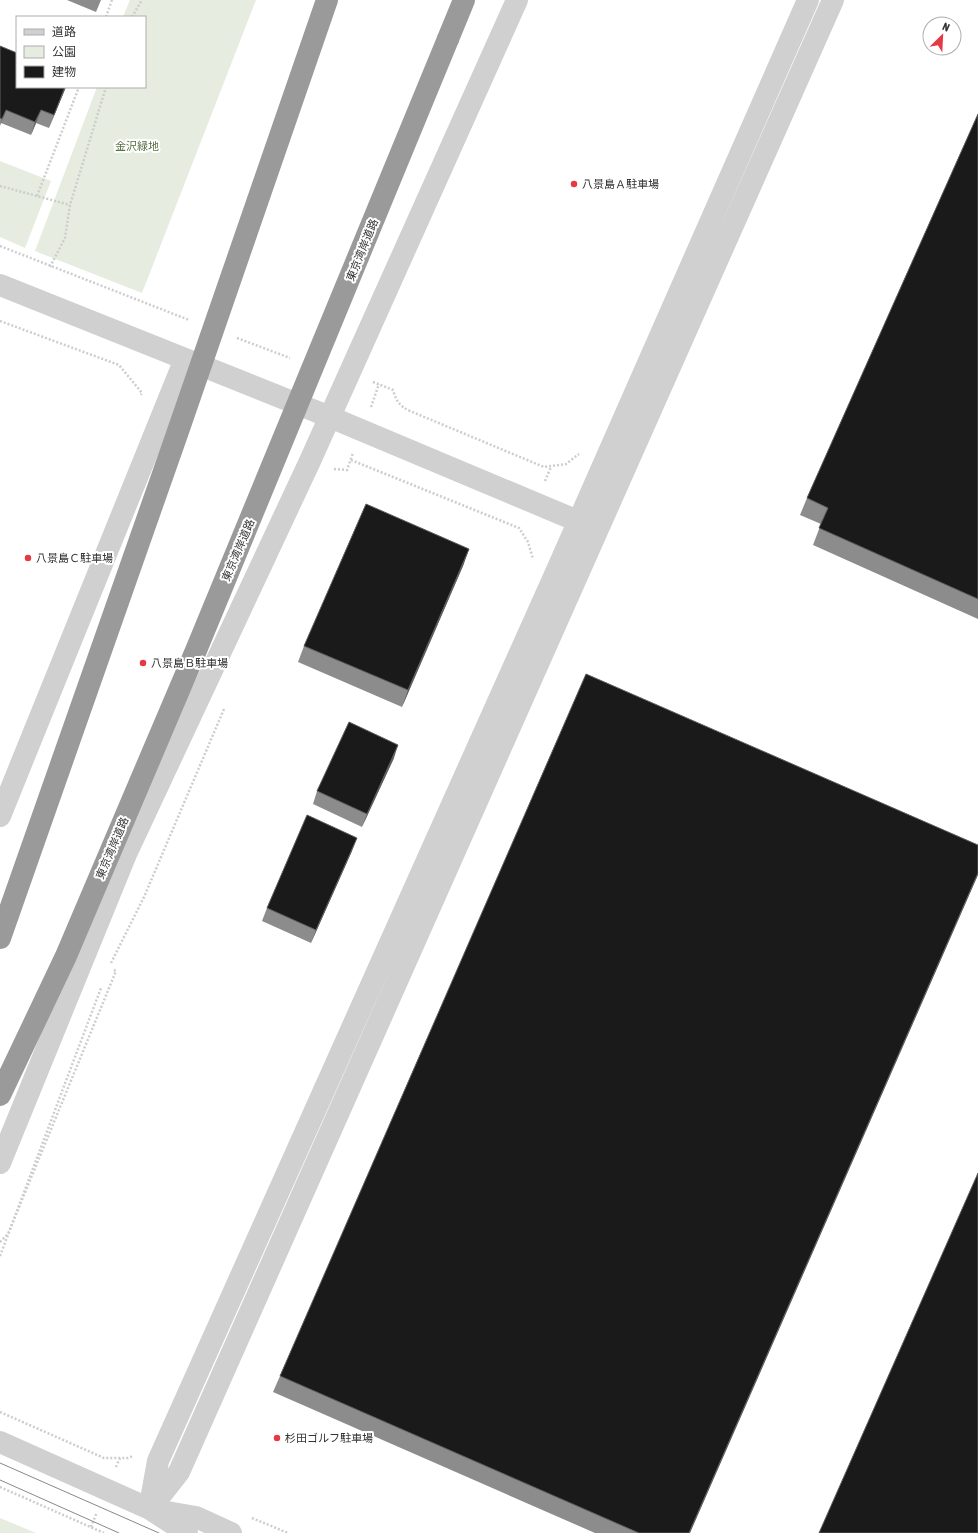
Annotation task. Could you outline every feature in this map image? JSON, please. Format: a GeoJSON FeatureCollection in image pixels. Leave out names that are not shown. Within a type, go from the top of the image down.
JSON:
{"type":"FeatureCollection","features":[{"type":"Feature","properties":{"kind":"highway"},"geometry":{"type":"LineString","coordinates":[[0,938],[176,437],[327,0]]}},
{"type":"Feature","properties":{"kind":"highway","name":"東京湾岸道路"},"geometry":{"type":"LineString","coordinates":[[0,1095],[66,956],[198,648],[464,0]]}},
{"type":"Feature","properties":{"kind":"street"},"geometry":{"type":"LineString","coordinates":[[0,1163],[126,854],[330,417],[517,0]]}},
{"type":"Feature","properties":{"kind":"street"},"geometry":{"type":"LineString","coordinates":[[150,1509],[158,1461],[579,521],[808,0]]}},
{"type":"Feature","properties":{"kind":"street"},"geometry":{"type":"LineString","coordinates":[[150,1509],[179,1472],[599,530],[833,0]]}},
{"type":"Feature","properties":{"kind":"street"},"geometry":{"type":"LineString","coordinates":[[0,285],[330,417],[599,530]]}},
{"type":"Feature","properties":{"kind":"street"},"geometry":{"type":"LineString","coordinates":[[0,816],[186,359]]}},
{"type":"Feature","properties":{"kind":"street"},"geometry":{"type":"LineString","coordinates":[[0,1442],[150,1509],[187,1533]]}},
{"type":"Feature","properties":{"kind":"street"},"geometry":{"type":"LineString","coordinates":[[150,1509],[196,1517],[231,1533]]}},
{"type":"Feature","properties":{"kind":"path"},"geometry":{"type":"LineString","coordinates":[[106,16],[112,0]]}},
{"type":"Feature","properties":{"kind":"path"},"geometry":{"type":"LineString","coordinates":[[133,16],[142,0]]}},
{"type":"Feature","properties":{"kind":"path"},"geometry":{"type":"LineString","coordinates":[[37,196],[79,88]]}},
{"type":"Feature","properties":{"kind":"path"},"geometry":{"type":"LineString","coordinates":[[50,267],[65,238],[70,205],[106,88]]}},
{"type":"Feature","properties":{"kind":"path"},"geometry":{"type":"LineString","coordinates":[[0,186],[70,205]]}},
{"type":"Feature","properties":{"kind":"path"},"geometry":{"type":"LineString","coordinates":[[0,246],[50,267],[191,320]]}},
{"type":"Feature","properties":{"kind":"path"},"geometry":{"type":"LineString","coordinates":[[0,321],[119,365],[142,394],[139,401]]}},
{"type":"Feature","properties":{"kind":"path"},"geometry":{"type":"LineString","coordinates":[[235,337],[294,359]]}},
{"type":"Feature","properties":{"kind":"path"},"geometry":{"type":"LineString","coordinates":[[349,372],[393,390],[397,401],[406,409],[541,467],[566,464],[582,452]]}},
{"type":"Feature","properties":{"kind":"path"},"geometry":{"type":"LineString","coordinates":[[351,460],[519,528],[528,542],[533,560]]}},
{"type":"Feature","properties":{"kind":"path"},"geometry":{"type":"LineString","coordinates":[[0,1242],[8,1234],[116,971],[109,968],[144,897],[225,708]]}},
{"type":"Feature","properties":{"kind":"path"},"geometry":{"type":"LineString","coordinates":[[0,1256],[103,982]]}},
{"type":"Feature","properties":{"kind":"path"},"geometry":{"type":"LineString","coordinates":[[0,1412],[104,1458],[128,1458],[134,1456]]}},
{"type":"Feature","properties":{"kind":"path"},"geometry":{"type":"LineString","coordinates":[[0,1487],[104,1533]]}},
{"type":"Feature","properties":{"kind":"green space","name":"金沢緑地"},"geometry":{"type":"Polygon","coordinates":[[[130,0],[256,0],[142,293],[35,251],[97,88],[146,88],[146,16],[123,16],[130,0]]]}},
{"type":"Feature","properties":{"kind":"green space"},"geometry":{"type":"Polygon","coordinates":[[[0,161],[51,181],[25,248],[0,237],[0,161]]]}},
{"type":"Feature","properties":{"kind":"green space"},"geometry":{"type":"Polygon","coordinates":[[[0,1518],[36,1533],[0,1533],[0,1518]]]}},
{"type":"Feature","properties":{"kind":"building"},"geometry":{"type":"Polygon","coordinates":[[[0,46],[16,53],[16,88],[65,88],[54,115],[41,110],[35,122],[6,110],[2,119],[0,118],[0,46]]]}},
{"type":"Feature","properties":{"kind":"building"},"geometry":{"type":"Polygon","coordinates":[[[978,114],[978,599],[819,528],[828,508],[807,498],[978,114]]]}},
{"type":"Feature","properties":{"kind":"building"},"geometry":{"type":"Polygon","coordinates":[[[366,504],[469,549],[408,690],[304,646],[366,504]]]}},
{"type":"Feature","properties":{"kind":"building"},"geometry":{"type":"Polygon","coordinates":[[[586,674],[978,845],[978,873],[689,1533],[639,1533],[280,1376],[586,674]]]}},
{"type":"Feature","properties":{"kind":"building"},"geometry":{"type":"Polygon","coordinates":[[[349,722],[398,745],[367,814],[317,791],[349,722]]]}},
{"type":"Feature","properties":{"kind":"building"},"geometry":{"type":"Polygon","coordinates":[[[307,815],[357,838],[316,930],[267,908],[307,815]]]}},
{"type":"Feature","properties":{"kind":"building"},"geometry":{"type":"Polygon","coordinates":[[[978,1173],[978,1533],[819,1533],[978,1173]]]}},
{"type":"Feature","properties":{"kind":"tram line"},"geometry":{"type":"LineString","coordinates":[[0,1463],[159,1533]]}},
{"type":"Feature","properties":{"kind":"tram line"},"geometry":{"type":"LineString","coordinates":[[0,1480],[119,1533]]}},
{"type":"Feature","properties":{"kind":"place","name":"八景島Ａ駐車場"},"geometry":{"type":"Point","coordinates":[574,184]}},
{"type":"Feature","properties":{"kind":"place","name":"八景島Ｃ駐車場"},"geometry":{"type":"Point","coordinates":[28,558]}},
{"type":"Feature","properties":{"kind":"place","name":"八景島Ｂ駐車場"},"geometry":{"type":"Point","coordinates":[143,663]}},
{"type":"Feature","properties":{"kind":"place","name":"杉田ゴルフ駐車場"},"geometry":{"type":"Point","coordinates":[277,1438]}}]}
